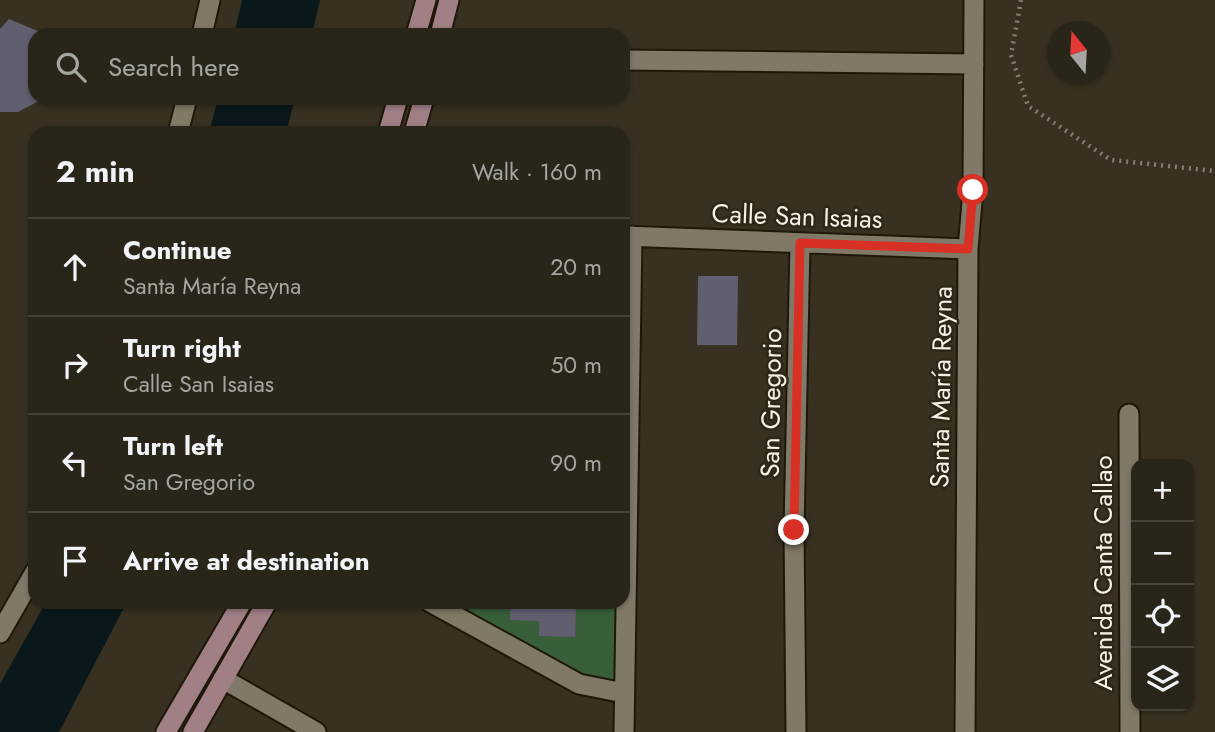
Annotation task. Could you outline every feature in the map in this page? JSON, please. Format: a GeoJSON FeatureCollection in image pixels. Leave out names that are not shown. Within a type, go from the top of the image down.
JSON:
{"type":"FeatureCollection","features":[{"type":"Feature","properties":{"kind":"main road"},"geometry":{"type":"LineString","coordinates":[[418,28],[426,0]]}},
{"type":"Feature","properties":{"kind":"main road"},"geometry":{"type":"LineString","coordinates":[[442,28],[449,0]]}},
{"type":"Feature","properties":{"kind":"main road"},"geometry":{"type":"LineString","coordinates":[[390,126],[396,105]]}},
{"type":"Feature","properties":{"kind":"main road"},"geometry":{"type":"LineString","coordinates":[[416,126],[422,105]]}},
{"type":"Feature","properties":{"kind":"main road"},"geometry":{"type":"LineString","coordinates":[[166,732],[238,609]]}},
{"type":"Feature","properties":{"kind":"main road"},"geometry":{"type":"LineString","coordinates":[[193,732],[263,609]]}},
{"type":"Feature","properties":{"kind":"street"},"geometry":{"type":"LineString","coordinates":[[204,28],[210,0]]}},
{"type":"Feature","properties":{"kind":"street","name":"Santa María Reyna"},"geometry":{"type":"LineString","coordinates":[[965,732],[968,249],[973,190],[974,0]]}},
{"type":"Feature","properties":{"kind":"street"},"geometry":{"type":"LineString","coordinates":[[630,60],[974,64]]}},
{"type":"Feature","properties":{"kind":"street"},"geometry":{"type":"LineString","coordinates":[[180,126],[185,105]]}},
{"type":"Feature","properties":{"kind":"street","name":"Calle San Isaias"},"geometry":{"type":"LineString","coordinates":[[630,236],[968,249]]}},
{"type":"Feature","properties":{"kind":"street","name":"San Gregorio"},"geometry":{"type":"LineString","coordinates":[[796,732],[794,530],[800,243]]}},
{"type":"Feature","properties":{"kind":"street","name":"Avenida Canta Callao"},"geometry":{"type":"LineString","coordinates":[[1129,414],[1130,732]]}},
{"type":"Feature","properties":{"kind":"street"},"geometry":{"type":"LineString","coordinates":[[0,633],[28,584]]}},
{"type":"Feature","properties":{"kind":"street"},"geometry":{"type":"LineString","coordinates":[[624,732],[625,609]]}},
{"type":"Feature","properties":{"kind":"street"},"geometry":{"type":"LineString","coordinates":[[461,610],[579,684],[624,693]]}},
{"type":"Feature","properties":{"kind":"street"},"geometry":{"type":"LineString","coordinates":[[223,679],[316,732]]}},
{"type":"Feature","properties":{"kind":"path"},"geometry":{"type":"LineString","coordinates":[[1021,0],[1012,55],[1028,106],[1111,160],[1215,172]]}},
{"type":"Feature","properties":{"kind":"green space"},"geometry":{"type":"Polygon","coordinates":[[[470,609],[618,609],[617,685],[580,674],[467,616],[470,609]]]}},
{"type":"Feature","properties":{"kind":"shaded area"},"geometry":{"type":"Polygon","coordinates":[[[242,0],[320,0],[314,28],[236,28],[242,0]]]}},
{"type":"Feature","properties":{"kind":"shaded area"},"geometry":{"type":"Polygon","coordinates":[[[216,105],[293,105],[288,126],[211,126],[216,105]]]}},
{"type":"Feature","properties":{"kind":"shaded area"},"geometry":{"type":"Polygon","coordinates":[[[42,609],[123,609],[59,732],[0,732],[0,684],[42,609]]]}},
{"type":"Feature","properties":{"kind":"building"},"geometry":{"type":"Polygon","coordinates":[[[9,19],[30,28],[28,28],[28,105],[31,105],[18,112],[0,112],[0,29],[9,19]]]}},
{"type":"Feature","properties":{"kind":"building"},"geometry":{"type":"Polygon","coordinates":[[[698,276],[738,276],[737,345],[697,345],[698,276]]]}},
{"type":"Feature","properties":{"kind":"building"},"geometry":{"type":"Polygon","coordinates":[[[511,609],[576,609],[575,637],[539,636],[539,621],[510,620],[511,609]]]}},
{"type":"Feature","properties":{"kind":"route"},"geometry":{"type":"LineString","coordinates":[[794,530],[800,243],[968,249],[973,190]]}}]}
